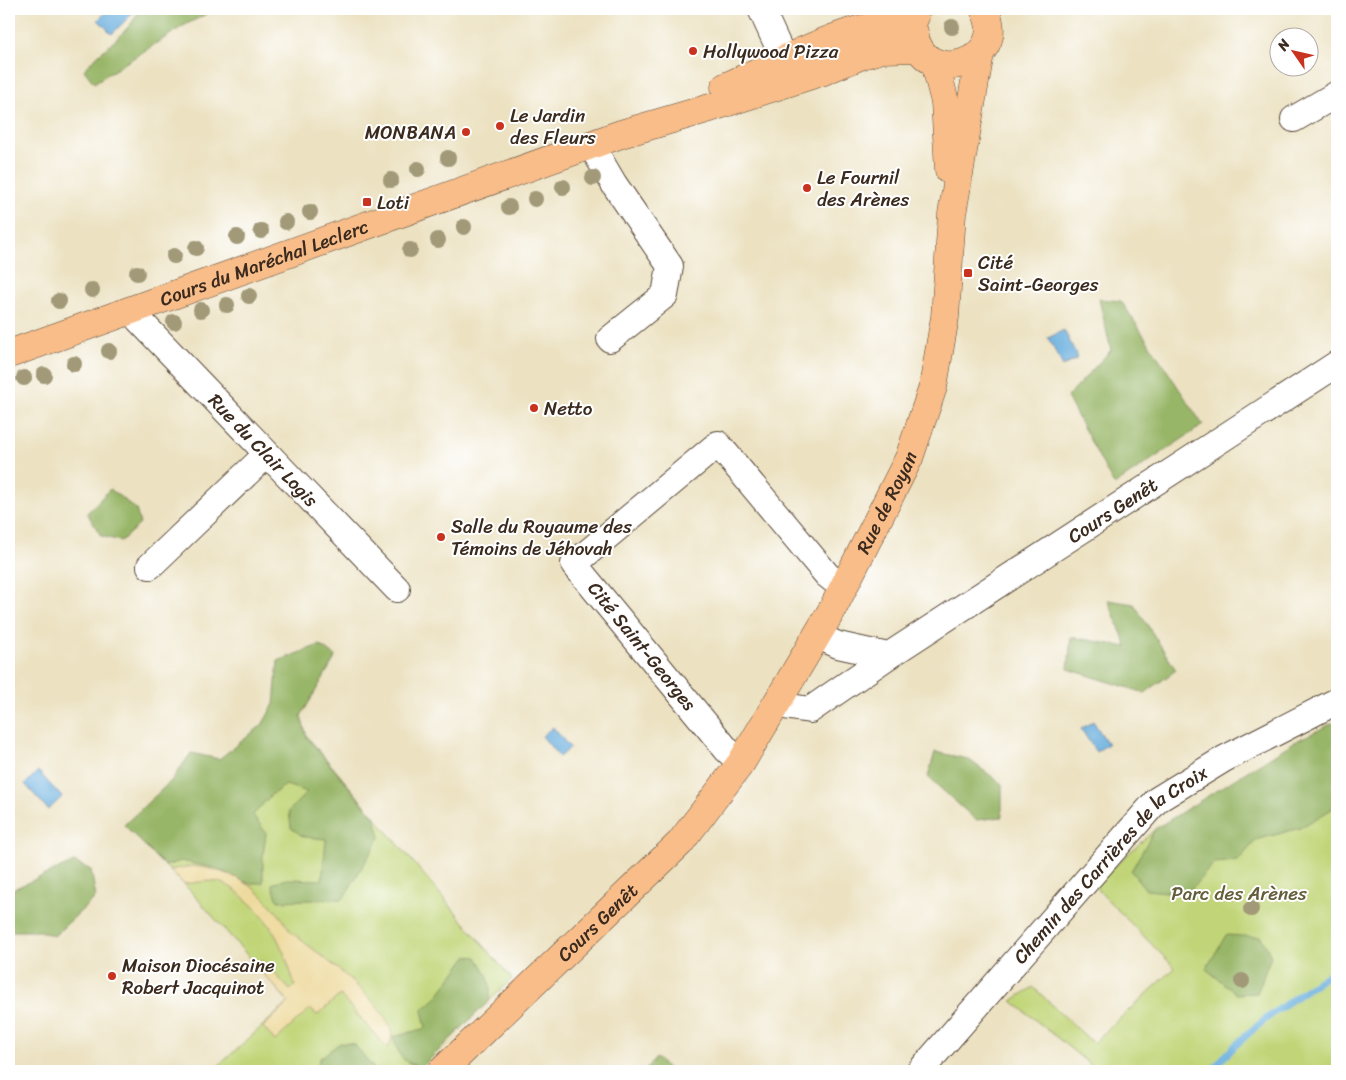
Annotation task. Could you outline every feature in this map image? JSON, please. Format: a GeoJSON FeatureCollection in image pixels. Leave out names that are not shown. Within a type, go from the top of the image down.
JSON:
{"type":"FeatureCollection","features":[{"type":"Feature","properties":{"kind":"main road"},"geometry":{"type":"LineString","coordinates":[[987,18],[1010,9]]}},
{"type":"Feature","properties":{"kind":"main road"},"geometry":{"type":"LineString","coordinates":[[789,70],[850,32],[897,23],[917,13]]}},
{"type":"Feature","properties":{"kind":"main road","name":"Rue de Royan"},"geometry":{"type":"LineString","coordinates":[[917,13],[913,28],[927,55],[945,102],[952,214]]}},
{"type":"Feature","properties":{"kind":"main road","name":"Rue de Royan"},"geometry":{"type":"LineString","coordinates":[[741,764],[818,636],[843,588],[909,458],[933,387],[945,317],[952,214],[980,53],[985,45],[987,18]]}},
{"type":"Feature","properties":{"kind":"main road","name":"Cours du Maréchal Leclerc"},"geometry":{"type":"LineString","coordinates":[[9,354],[591,144],[710,108],[789,70],[882,49],[927,55],[947,66],[959,66],[971,61],[980,53]]}},
{"type":"Feature","properties":{"kind":"main road","name":"Cours Genêt"},"geometry":{"type":"LineString","coordinates":[[442,1071],[680,842],[741,764]]}},
{"type":"Feature","properties":{"kind":"street"},"geometry":{"type":"LineString","coordinates":[[761,9],[789,70]]}},
{"type":"Feature","properties":{"kind":"street"},"geometry":{"type":"LineString","coordinates":[[1294,119],[1337,94]]}},
{"type":"Feature","properties":{"kind":"street"},"geometry":{"type":"LineString","coordinates":[[591,144],[614,184],[670,266],[665,295],[610,338]]}},
{"type":"Feature","properties":{"kind":"street","name":"Rue du Clair Logis"},"geometry":{"type":"LineString","coordinates":[[134,309],[139,320],[397,589]]}},
{"type":"Feature","properties":{"kind":"street","name":"Cours Genêt"},"geometry":{"type":"LineString","coordinates":[[777,706],[810,710],[888,656],[1337,364]]}},
{"type":"Feature","properties":{"kind":"street","name":"Cité Saint-Georges"},"geometry":{"type":"LineString","coordinates":[[741,764],[727,750],[574,564],[718,444],[827,575],[843,588]]}},
{"type":"Feature","properties":{"kind":"street"},"geometry":{"type":"LineString","coordinates":[[150,566],[267,454]]}},
{"type":"Feature","properties":{"kind":"street"},"geometry":{"type":"LineString","coordinates":[[818,636],[838,645],[888,656]]}},
{"type":"Feature","properties":{"kind":"street","name":"Chemin des Carrières de la Croix"},"geometry":{"type":"LineString","coordinates":[[920,1071],[1157,800],[1224,759],[1337,701]]}},
{"type":"Feature","properties":{"kind":"green space"},"geometry":{"type":"Polygon","coordinates":[[[139,9],[216,9],[185,25],[94,83],[84,70],[130,25],[139,9]]]}},
{"type":"Feature","properties":{"kind":"green space"},"geometry":{"type":"Polygon","coordinates":[[[1099,299],[1121,301],[1203,425],[1114,485],[1067,397],[1111,350],[1099,299]]]}},
{"type":"Feature","properties":{"kind":"green space"},"geometry":{"type":"Polygon","coordinates":[[[110,489],[136,509],[140,524],[121,541],[101,536],[87,513],[110,489]]]}},
{"type":"Feature","properties":{"kind":"green space"},"geometry":{"type":"Polygon","coordinates":[[[1108,600],[1134,604],[1176,670],[1145,693],[1068,669],[1071,637],[1127,647],[1108,600]]]}},
{"type":"Feature","properties":{"kind":"green space"},"geometry":{"type":"Polygon","coordinates":[[[319,645],[336,656],[301,716],[307,737],[375,818],[380,837],[343,899],[278,901],[272,884],[286,879],[322,880],[326,839],[304,837],[291,828],[289,811],[307,792],[286,785],[271,795],[253,815],[266,833],[263,855],[263,883],[247,883],[215,868],[181,861],[165,866],[124,825],[172,780],[191,753],[219,759],[262,725],[274,704],[278,661],[319,645]]]}},
{"type":"Feature","properties":{"kind":"green space"},"geometry":{"type":"Polygon","coordinates":[[[288,714],[512,979],[417,1071],[219,1071],[216,1068],[289,1002],[184,884],[147,849],[288,714]]]}},
{"type":"Feature","properties":{"kind":"green space"},"geometry":{"type":"Polygon","coordinates":[[[1337,721],[1337,806],[1300,828],[1256,840],[1238,861],[1214,863],[1187,894],[1146,890],[1131,871],[1155,829],[1294,742],[1337,721]]]}},
{"type":"Feature","properties":{"kind":"green space","name":"Parc des Arènes"},"geometry":{"type":"Polygon","coordinates":[[[1337,725],[1337,1071],[1098,1071],[1012,1001],[1033,987],[1093,1043],[1175,968],[1094,886],[1155,829],[1337,725]]]}},
{"type":"Feature","properties":{"kind":"green space"},"geometry":{"type":"Polygon","coordinates":[[[935,752],[968,759],[1002,784],[1002,817],[976,820],[928,777],[935,752]]]}},
{"type":"Feature","properties":{"kind":"green space"},"geometry":{"type":"Polygon","coordinates":[[[74,862],[91,870],[96,897],[54,936],[40,931],[9,931],[9,891],[74,862]]]}},
{"type":"Feature","properties":{"kind":"green space"},"geometry":{"type":"Polygon","coordinates":[[[1226,935],[1261,937],[1271,956],[1257,993],[1237,994],[1206,969],[1226,935]]]}},
{"type":"Feature","properties":{"kind":"green space"},"geometry":{"type":"Polygon","coordinates":[[[467,956],[477,957],[486,973],[490,988],[489,1001],[422,1067],[405,1061],[399,1054],[393,1037],[426,1028],[422,1010],[436,998],[467,956]]]}},
{"type":"Feature","properties":{"kind":"green space"},"geometry":{"type":"Polygon","coordinates":[[[340,1043],[354,1044],[376,1071],[316,1071],[320,1058],[340,1043]]]}},
{"type":"Feature","properties":{"kind":"green space"},"geometry":{"type":"Polygon","coordinates":[[[656,1058],[671,1071],[645,1071],[656,1058]]]}},
{"type":"Feature","properties":{"kind":"sand"},"geometry":{"type":"Polygon","coordinates":[[[192,866],[233,876],[251,886],[260,894],[293,933],[339,970],[375,1004],[387,1021],[392,1036],[387,1048],[340,995],[317,1015],[310,1009],[275,1041],[263,1027],[289,1002],[256,966],[262,960],[290,990],[295,986],[282,948],[263,917],[234,889],[213,881],[184,884],[169,870],[192,866]]]}},
{"type":"Feature","properties":{"kind":"water"},"geometry":{"type":"Polygon","coordinates":[[[109,9],[132,9],[135,11],[112,34],[98,20],[109,9]]]}},
{"type":"Feature","properties":{"kind":"water"},"geometry":{"type":"Polygon","coordinates":[[[1064,330],[1078,358],[1063,366],[1048,338],[1064,330]]]}},
{"type":"Feature","properties":{"kind":"water"},"geometry":{"type":"Polygon","coordinates":[[[1093,721],[1108,744],[1096,752],[1081,729],[1093,721]]]}},
{"type":"Feature","properties":{"kind":"water"},"geometry":{"type":"Polygon","coordinates":[[[553,727],[570,748],[559,757],[542,736],[553,727]]]}},
{"type":"Feature","properties":{"kind":"water"},"geometry":{"type":"Polygon","coordinates":[[[38,771],[62,797],[48,810],[25,784],[38,771]]]}},
{"type":"Feature","properties":{"kind":"waterway"},"geometry":{"type":"LineString","coordinates":[[1212,1071],[1255,1028],[1287,1003],[1337,969]]}},
{"type":"Feature","properties":{"kind":"place","name":"Hollywood Pizza"},"geometry":{"type":"Point","coordinates":[693,51]}},
{"type":"Feature","properties":{"kind":"place","name":"Le Jardin des Fleurs"},"geometry":{"type":"Point","coordinates":[500,126]}},
{"type":"Feature","properties":{"kind":"place","name":"MONBANA"},"geometry":{"type":"Point","coordinates":[466,132]}},
{"type":"Feature","properties":{"kind":"place","name":"Le Fournil des Arènes"},"geometry":{"type":"Point","coordinates":[807,188]}},
{"type":"Feature","properties":{"kind":"place","name":"Loti"},"geometry":{"type":"Point","coordinates":[367,202]}},
{"type":"Feature","properties":{"kind":"place","name":"Cité Saint-Georges"},"geometry":{"type":"Point","coordinates":[968,273]}},
{"type":"Feature","properties":{"kind":"place","name":"Netto"},"geometry":{"type":"Point","coordinates":[534,408]}},
{"type":"Feature","properties":{"kind":"place","name":"Salle du Royaume des Témoins de Jéhovah"},"geometry":{"type":"Point","coordinates":[441,537]}},
{"type":"Feature","properties":{"kind":"place","name":"Maison Diocésaine Robert Jacquinot"},"geometry":{"type":"Point","coordinates":[112,976]}}]}
